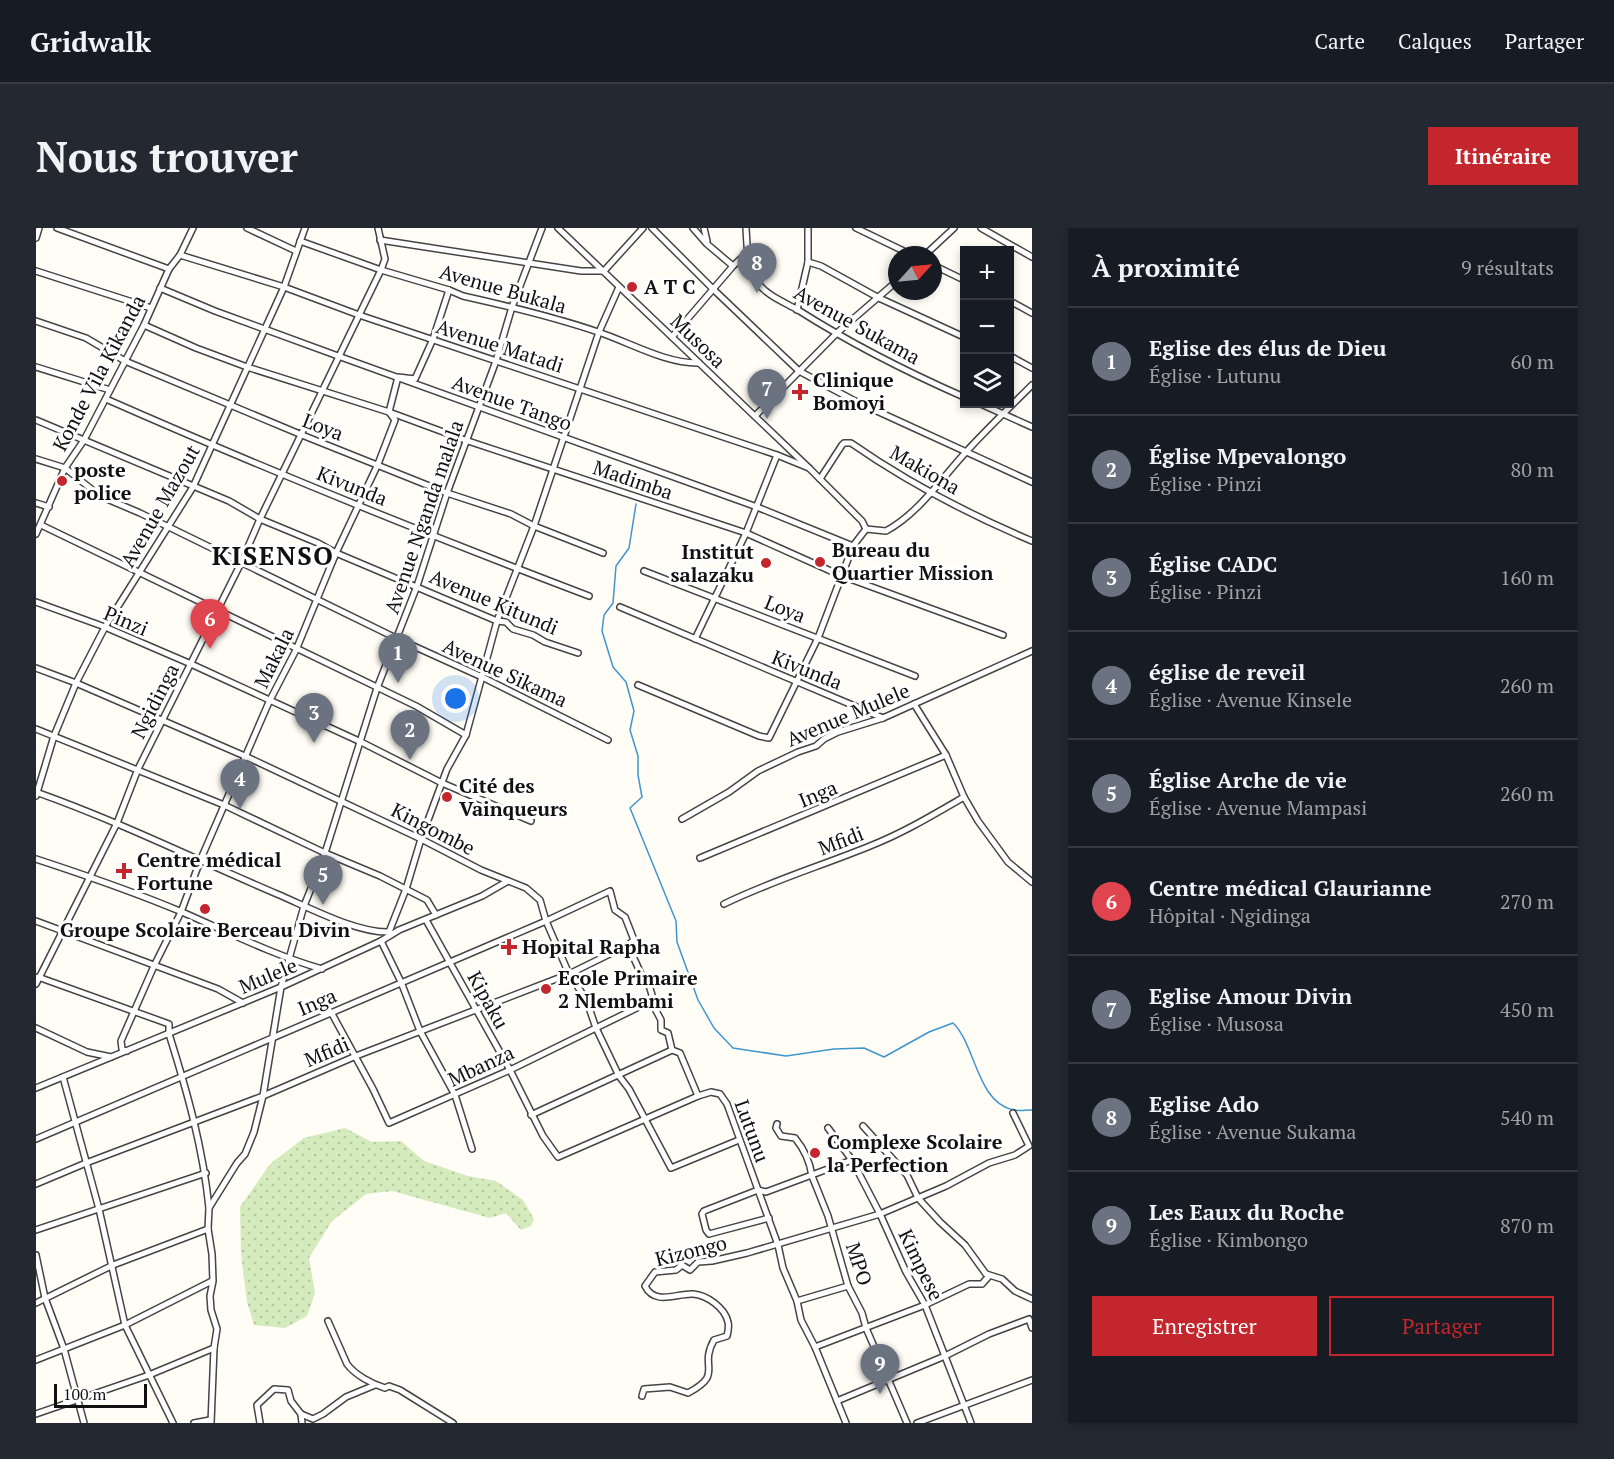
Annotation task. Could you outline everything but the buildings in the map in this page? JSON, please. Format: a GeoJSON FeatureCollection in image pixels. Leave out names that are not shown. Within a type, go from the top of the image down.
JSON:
{"type":"FeatureCollection","features":[{"type":"Feature","properties":{"kind":"street"},"geometry":{"type":"LineString","coordinates":[[36,238],[39,228]]}},
{"type":"Feature","properties":{"kind":"street"},"geometry":{"type":"LineString","coordinates":[[57,228],[170,269]]}},
{"type":"Feature","properties":{"kind":"street","name":"Konde Vila Kikanda"},"geometry":{"type":"LineString","coordinates":[[36,534],[65,468],[84,440],[106,399],[160,288],[193,228]]}},
{"type":"Feature","properties":{"kind":"street"},"geometry":{"type":"LineString","coordinates":[[247,228],[296,251]]}},
{"type":"Feature","properties":{"kind":"street","name":"Avenue Mazout"},"geometry":{"type":"LineString","coordinates":[[36,793],[54,736],[76,683],[105,627],[193,487],[284,287],[305,228]]}},
{"type":"Feature","properties":{"kind":"street"},"geometry":{"type":"LineString","coordinates":[[378,228],[385,259],[381,270]]}},
{"type":"Feature","properties":{"kind":"street","name":"Avenue Nganda malala"},"geometry":{"type":"LineString","coordinates":[[209,1208],[245,1154],[256,1125],[281,987],[304,906],[325,853],[377,688],[398,639],[465,440],[496,361],[512,307],[542,228]]}},
{"type":"Feature","properties":{"kind":"street","name":"Musosa"},"geometry":{"type":"LineString","coordinates":[[558,228],[809,468],[862,521],[866,529]]}},
{"type":"Feature","properties":{"kind":"street"},"geometry":{"type":"LineString","coordinates":[[380,240],[580,271],[604,271],[643,228]]}},
{"type":"Feature","properties":{"kind":"street"},"geometry":{"type":"LineString","coordinates":[[652,228],[799,371],[855,401],[1032,482]]}},
{"type":"Feature","properties":{"kind":"street"},"geometry":{"type":"LineString","coordinates":[[693,228],[707,244],[733,266]]}},
{"type":"Feature","properties":{"kind":"street"},"geometry":{"type":"LineString","coordinates":[[704,228],[707,244]]}},
{"type":"Feature","properties":{"kind":"street","name":"Avenue Sukama"},"geometry":{"type":"LineString","coordinates":[[746,228],[748,252],[755,279],[763,289],[816,322],[918,377],[960,395]]}},
{"type":"Feature","properties":{"kind":"street"},"geometry":{"type":"LineString","coordinates":[[797,310],[808,262],[808,228]]}},
{"type":"Feature","properties":{"kind":"street"},"geometry":{"type":"LineString","coordinates":[[856,228],[893,246]]}},
{"type":"Feature","properties":{"kind":"street"},"geometry":{"type":"LineString","coordinates":[[935,246],[954,228]]}},
{"type":"Feature","properties":{"kind":"street"},"geometry":{"type":"LineString","coordinates":[[981,228],[1032,257]]}},
{"type":"Feature","properties":{"kind":"street","name":"Avenue Bukala"},"geometry":{"type":"LineString","coordinates":[[300,241],[463,296],[512,307],[599,332],[666,357],[699,363]]}},
{"type":"Feature","properties":{"kind":"street"},"geometry":{"type":"LineString","coordinates":[[672,337],[733,266],[748,252]]}},
{"type":"Feature","properties":{"kind":"street","name":"Avenue Matadi"},"geometry":{"type":"LineString","coordinates":[[180,255],[284,287],[359,315],[580,388],[809,468]]}},
{"type":"Feature","properties":{"kind":"street"},"geometry":{"type":"LineString","coordinates":[[808,262],[821,266],[879,298],[960,335]]}},
{"type":"Feature","properties":{"kind":"street"},"geometry":{"type":"LineString","coordinates":[[942,269],[960,278]]}},
{"type":"Feature","properties":{"kind":"street","name":"Ngidinga"},"geometry":{"type":"LineString","coordinates":[[36,984],[117,823],[138,769],[241,563],[260,519],[381,270]]}},
{"type":"Feature","properties":{"kind":"street"},"geometry":{"type":"LineString","coordinates":[[36,271],[151,308]]}},
{"type":"Feature","properties":{"kind":"street"},"geometry":{"type":"LineString","coordinates":[[36,793],[117,823],[304,906],[374,932],[391,932],[442,783],[466,735],[497,621],[534,526],[599,332],[619,287]]}},
{"type":"Feature","properties":{"kind":"street","name":"Avenue Tango"},"geometry":{"type":"LineString","coordinates":[[160,288],[215,311],[757,507],[853,546]]}},
{"type":"Feature","properties":{"kind":"street"},"geometry":{"type":"LineString","coordinates":[[398,377],[415,379],[433,339],[449,290]]}},
{"type":"Feature","properties":{"kind":"street"},"geometry":{"type":"LineString","coordinates":[[755,416],[838,332],[888,290]]}},
{"type":"Feature","properties":{"kind":"street"},"geometry":{"type":"LineString","coordinates":[[1014,303],[1032,312]]}},
{"type":"Feature","properties":{"kind":"street","name":"Loya"},"geometry":{"type":"LineString","coordinates":[[36,321],[86,338],[125,362],[231,406],[447,493],[511,514],[534,526],[603,553]]}},
{"type":"Feature","properties":{"kind":"street","name":"Madimba"},"geometry":{"type":"LineString","coordinates":[[144,325],[196,348],[248,367],[389,411],[465,440],[746,533],[842,576],[1003,635]]}},
{"type":"Feature","properties":{"kind":"street"},"geometry":{"type":"LineString","coordinates":[[1014,358],[1032,368]]}},
{"type":"Feature","properties":{"kind":"street"},"geometry":{"type":"LineString","coordinates":[[36,367],[110,390]]}},
{"type":"Feature","properties":{"kind":"street","name":"Makala"},"geometry":{"type":"LineString","coordinates":[[127,1051],[120,1045],[154,966],[181,912],[200,861],[269,702],[296,650],[336,553],[378,464],[394,420],[389,411],[398,377]]}},
{"type":"Feature","properties":{"kind":"street"},"geometry":{"type":"LineString","coordinates":[[638,685],[759,736],[771,737],[818,638],[853,546],[866,529],[882,532],[889,530],[931,493],[966,452],[1032,385]]}},
{"type":"Feature","properties":{"kind":"street","name":"Kivunda"},"geometry":{"type":"LineString","coordinates":[[106,399],[213,446],[432,536],[589,596]]}},
{"type":"Feature","properties":{"kind":"street"},"geometry":{"type":"LineString","coordinates":[[991,408],[1032,427]]}},
{"type":"Feature","properties":{"kind":"street","name":"Avenue Kitundi"},"geometry":{"type":"LineString","coordinates":[[36,420],[229,501],[260,519],[336,553],[497,621],[506,622],[513,629],[578,653]]}},
{"type":"Feature","properties":{"kind":"street","name":"Makiona"},"geometry":{"type":"LineString","coordinates":[[820,479],[842,445],[847,442],[931,493],[1032,541]]}},
{"type":"Feature","properties":{"kind":"street"},"geometry":{"type":"LineString","coordinates":[[695,639],[746,533],[777,455]]}},
{"type":"Feature","properties":{"kind":"street","name":"Avenue Sikama"},"geometry":{"type":"LineString","coordinates":[[36,459],[65,468],[100,496],[482,677],[608,740]]}},
{"type":"Feature","properties":{"kind":"street"},"geometry":{"type":"LineString","coordinates":[[36,503],[49,507]]}},
{"type":"Feature","properties":{"kind":"street"},"geometry":{"type":"LineString","coordinates":[[41,525],[416,706],[466,735]]}},
{"type":"Feature","properties":{"kind":"street","name":"Loya"},"geometry":{"type":"LineString","coordinates":[[644,571],[915,676]]}},
{"type":"Feature","properties":{"kind":"street","name":"Pinzi"},"geometry":{"type":"LineString","coordinates":[[36,602],[105,627],[191,664],[269,702],[361,742],[442,783],[531,821]]}},
{"type":"Feature","properties":{"kind":"street","name":"Kivunda"},"geometry":{"type":"LineString","coordinates":[[620,607],[883,718]]}},
{"type":"Feature","properties":{"kind":"street","name":"Avenue Mulele"},"geometry":{"type":"LineString","coordinates":[[682,819],[729,792],[758,771],[792,754],[816,746],[838,732],[883,718],[1032,651]]}},
{"type":"Feature","properties":{"kind":"street","name":"Kingombe"},"geometry":{"type":"LineString","coordinates":[[36,668],[247,757],[421,839],[481,870],[526,888],[540,900],[546,921],[569,975],[586,999],[596,1028],[619,1076],[646,1120],[671,1168],[739,1140]]}},
{"type":"Feature","properties":{"kind":"street"},"geometry":{"type":"LineString","coordinates":[[914,704],[946,755],[964,797],[992,842],[1008,862],[1032,882]]}},
{"type":"Feature","properties":{"kind":"street"},"geometry":{"type":"LineString","coordinates":[[36,729],[224,805],[406,889],[429,902],[436,915]]}},
{"type":"Feature","properties":{"kind":"street","name":"Inga"},"geometry":{"type":"LineString","coordinates":[[700,858],[946,755]]}},
{"type":"Feature","properties":{"kind":"street","name":"Mfidi"},"geometry":{"type":"LineString","coordinates":[[724,904],[763,885],[872,845],[910,828],[964,797]]}},
{"type":"Feature","properties":{"kind":"street"},"geometry":{"type":"LineString","coordinates":[[36,859],[89,876],[181,912],[289,960],[322,969]]}},
{"type":"Feature","properties":{"kind":"street","name":"Mulele"},"geometry":{"type":"LineString","coordinates":[[37,1086],[281,987],[381,941],[391,932],[482,896],[508,881]]}},
{"type":"Feature","properties":{"kind":"street","name":"Inga"},"geometry":{"type":"LineString","coordinates":[[36,1139],[546,921],[610,891],[615,910],[625,917],[634,940],[628,945]]}},
{"type":"Feature","properties":{"kind":"street","name":"Kipaku"},"geometry":{"type":"LineString","coordinates":[[426,920],[510,1070],[543,1137],[558,1157],[646,1120]]}},
{"type":"Feature","properties":{"kind":"street"},"geometry":{"type":"LineString","coordinates":[[36,921],[218,989],[243,1003]]}},
{"type":"Feature","properties":{"kind":"street"},"geometry":{"type":"LineString","coordinates":[[381,941],[401,982],[420,1031],[455,1095],[472,1149]]}},
{"type":"Feature","properties":{"kind":"street"},"geometry":{"type":"LineString","coordinates":[[628,945],[640,974],[648,982],[652,995],[651,1001],[659,1016],[662,1030],[668,1033],[672,1050]]}},
{"type":"Feature","properties":{"kind":"street","name":"Mfidi"},"geometry":{"type":"LineString","coordinates":[[36,1184],[263,1096],[356,1056],[569,975],[628,945]]}},
{"type":"Feature","properties":{"kind":"street"},"geometry":{"type":"LineString","coordinates":[[38,977],[168,1023],[170,1026],[169,1034],[195,1123],[206,1173],[213,1281],[210,1303],[217,1329],[210,1421],[194,1423]]}},
{"type":"Feature","properties":{"kind":"street","name":"Mbanza"},"geometry":{"type":"LineString","coordinates":[[356,1056],[389,1123],[510,1070],[651,1001]]}},
{"type":"Feature","properties":{"kind":"street"},"geometry":{"type":"LineString","coordinates":[[331,1012],[356,1056]]}},
{"type":"Feature","properties":{"kind":"street"},"geometry":{"type":"LineString","coordinates":[[36,1028],[87,1052],[113,1057]]}},
{"type":"Feature","properties":{"kind":"street"},"geometry":{"type":"LineString","coordinates":[[531,1115],[672,1050],[680,1053],[698,1096],[646,1120]]}},
{"type":"Feature","properties":{"kind":"street"},"geometry":{"type":"LineString","coordinates":[[63,1077],[99,1209],[125,1325],[173,1423]]}},
{"type":"Feature","properties":{"kind":"street","name":"Lutunu"},"geometry":{"type":"LineString","coordinates":[[698,1096],[715,1092],[723,1096],[769,1218],[783,1268],[797,1301],[801,1320],[815,1347],[846,1423]]}},
{"type":"Feature","properties":{"kind":"street"},"geometry":{"type":"LineString","coordinates":[[778,1245],[880,1214],[946,1186],[989,1163],[1015,1155],[1029,1146],[1013,1113]]}},
{"type":"Feature","properties":{"kind":"street","name":"MPO"},"geometry":{"type":"LineString","coordinates":[[777,1124],[776,1128],[782,1136],[795,1138],[801,1145],[810,1164],[848,1286],[862,1313],[866,1328],[907,1423]]}},
{"type":"Feature","properties":{"kind":"street"},"geometry":{"type":"LineString","coordinates":[[863,1126],[907,1175],[918,1198],[965,1245],[986,1274],[1002,1279],[1015,1291],[1032,1299]]}},
{"type":"Feature","properties":{"kind":"street","name":"Kimpese"},"geometry":{"type":"LineString","coordinates":[[828,1128],[852,1160],[906,1272],[925,1305],[971,1423]]}},
{"type":"Feature","properties":{"kind":"street"},"geometry":{"type":"LineString","coordinates":[[769,1218],[712,1234],[706,1230],[703,1212],[758,1190],[766,1192],[852,1160]]}},
{"type":"Feature","properties":{"kind":"street"},"geometry":{"type":"LineString","coordinates":[[36,1230],[206,1173]]}},
{"type":"Feature","properties":{"kind":"street"},"geometry":{"type":"LineString","coordinates":[[36,1303],[113,1265],[208,1229]]}},
{"type":"Feature","properties":{"kind":"street","name":"Kizongo"},"geometry":{"type":"LineString","coordinates":[[642,1396],[644,1389],[670,1387],[688,1393],[704,1385],[710,1376],[708,1351],[714,1340],[727,1336],[729,1323],[721,1307],[701,1296],[692,1294],[670,1298],[657,1296],[647,1290],[645,1286],[655,1272],[676,1270],[682,1264],[690,1270],[698,1262],[712,1261],[778,1245]]}},
{"type":"Feature","properties":{"kind":"street"},"geometry":{"type":"LineString","coordinates":[[36,1254],[45,1298],[64,1349],[84,1423]]}},
{"type":"Feature","properties":{"kind":"street"},"geometry":{"type":"LineString","coordinates":[[815,1347],[925,1305],[969,1284],[982,1284],[989,1276]]}},
{"type":"Feature","properties":{"kind":"street"},"geometry":{"type":"LineString","coordinates":[[36,1360],[125,1325],[213,1281]]}},
{"type":"Feature","properties":{"kind":"street"},"geometry":{"type":"LineString","coordinates":[[797,1301],[848,1286]]}},
{"type":"Feature","properties":{"kind":"street"},"geometry":{"type":"LineString","coordinates":[[837,1401],[945,1356],[993,1332],[1029,1319],[1032,1328]]}},
{"type":"Feature","properties":{"kind":"street"},"geometry":{"type":"LineString","coordinates":[[328,1321],[348,1367],[375,1385],[385,1388],[394,1386],[453,1423]]}},
{"type":"Feature","properties":{"kind":"street"},"geometry":{"type":"LineString","coordinates":[[36,1414],[148,1375],[214,1348]]}},
{"type":"Feature","properties":{"kind":"street"},"geometry":{"type":"LineString","coordinates":[[917,1423],[1032,1380]]}},
{"type":"Feature","properties":{"kind":"street"},"geometry":{"type":"LineString","coordinates":[[260,1423],[257,1405],[274,1389],[288,1390],[291,1401],[301,1414],[313,1419],[346,1397],[375,1385]]}},
{"type":"Feature","properties":{"kind":"street"},"geometry":{"type":"LineString","coordinates":[[301,1414],[302,1423]]}},
{"type":"Feature","properties":{"kind":"green space"},"geometry":{"type":"Polygon","coordinates":[[[345,1128],[372,1142],[401,1141],[424,1161],[468,1176],[496,1181],[523,1200],[534,1219],[531,1226],[521,1230],[506,1213],[490,1218],[392,1191],[366,1194],[332,1221],[309,1258],[315,1293],[307,1316],[285,1328],[254,1325],[247,1302],[241,1254],[240,1207],[270,1164],[304,1138],[345,1128]]]}},
{"type":"Feature","properties":{"kind":"waterway"},"geometry":{"type":"LineString","coordinates":[[636,504],[629,548],[616,566],[613,603],[604,615],[602,631],[613,667],[626,682],[634,711],[630,730],[638,756],[638,775],[642,797],[630,808],[676,921],[677,942],[698,1000],[714,1028],[733,1048],[786,1056],[834,1049],[864,1048],[884,1057],[929,1032],[953,1023],[961,1033],[991,1096],[1001,1105],[1013,1110],[1032,1110]]}},
{"type":"Feature","properties":{"kind":"place","name":"A T C"},"geometry":{"type":"Point","coordinates":[632,287]}},
{"type":"Feature","properties":{"kind":"place","name":"Eglise Ado"},"geometry":{"type":"Point","coordinates":[757,293]}},
{"type":"Feature","properties":{"kind":"place","name":"Clinique Bomoyi"},"geometry":{"type":"Point","coordinates":[800,392]}},
{"type":"Feature","properties":{"kind":"place","name":"Eglise Amour Divin"},"geometry":{"type":"Point","coordinates":[767,419]}},
{"type":"Feature","properties":{"kind":"place","name":"poste police"},"geometry":{"type":"Point","coordinates":[62,481]}},
{"type":"Feature","properties":{"kind":"place","name":"Bureau du Quartier Mission"},"geometry":{"type":"Point","coordinates":[820,562]}},
{"type":"Feature","properties":{"kind":"place","name":"Institut salazaku"},"geometry":{"type":"Point","coordinates":[766,563]}},
{"type":"Feature","properties":{"kind":"place","name":"Centre médical Glaurianne"},"geometry":{"type":"Point","coordinates":[210,649]}},
{"type":"Feature","properties":{"kind":"place","name":"Eglise des élus de Dieu"},"geometry":{"type":"Point","coordinates":[398,683]}},
{"type":"Feature","properties":{"kind":"place","name":"Église CADC"},"geometry":{"type":"Point","coordinates":[314,743]}},
{"type":"Feature","properties":{"kind":"place","name":"Église Mpevalongo"},"geometry":{"type":"Point","coordinates":[410,760]}},
{"type":"Feature","properties":{"kind":"place","name":"Cité des Vainqueurs"},"geometry":{"type":"Point","coordinates":[447,797]}},
{"type":"Feature","properties":{"kind":"place","name":"église de reveil"},"geometry":{"type":"Point","coordinates":[240,809]}},
{"type":"Feature","properties":{"kind":"place","name":"Centre médical Fortune"},"geometry":{"type":"Point","coordinates":[124,871]}},
{"type":"Feature","properties":{"kind":"place","name":"Église Arche de vie"},"geometry":{"type":"Point","coordinates":[323,905]}},
{"type":"Feature","properties":{"kind":"place","name":"Groupe Scolaire Berceau Divin"},"geometry":{"type":"Point","coordinates":[205,909]}},
{"type":"Feature","properties":{"kind":"place","name":"Hopital Rapha"},"geometry":{"type":"Point","coordinates":[509,947]}},
{"type":"Feature","properties":{"kind":"place","name":"Ecole Primaire 2 Nlembami"},"geometry":{"type":"Point","coordinates":[546,989]}},
{"type":"Feature","properties":{"kind":"place","name":"Complexe Scolaire la Perfection"},"geometry":{"type":"Point","coordinates":[815,1153]}},
{"type":"Feature","properties":{"kind":"place","name":"Les Eaux du Roche"},"geometry":{"type":"Point","coordinates":[880,1394]}},
{"type":"Feature","properties":{"kind":"district","name":"KISENSO"},"geometry":{"type":"Point","coordinates":[273,556]}}]}
